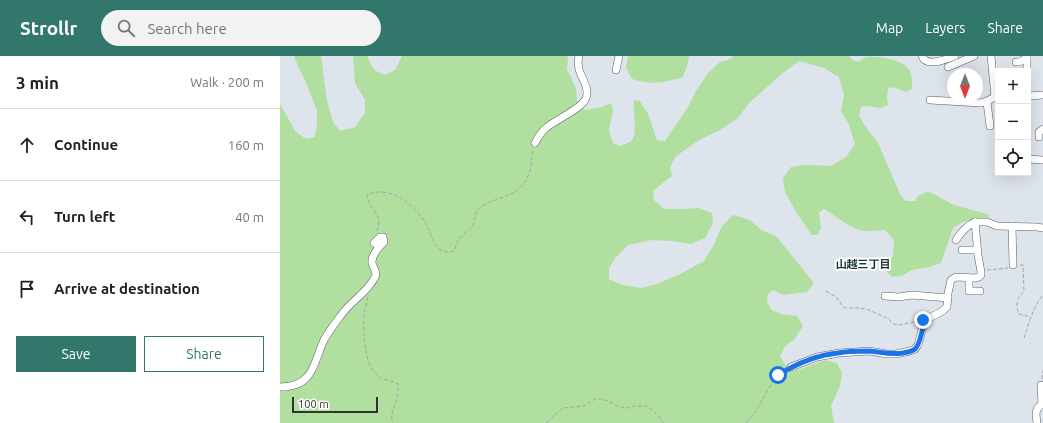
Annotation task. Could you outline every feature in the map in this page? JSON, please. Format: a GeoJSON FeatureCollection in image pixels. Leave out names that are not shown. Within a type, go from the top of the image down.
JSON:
{"type":"FeatureCollection","features":[{"type":"Feature","properties":{"kind":"street"},"geometry":{"type":"LineString","coordinates":[[535,143],[540,133],[556,120],[580,106],[586,100],[586,86],[578,68],[579,56]]}},
{"type":"Feature","properties":{"kind":"street"},"geometry":{"type":"LineString","coordinates":[[616,70],[619,56]]}},
{"type":"Feature","properties":{"kind":"street"},"geometry":{"type":"LineString","coordinates":[[922,56],[925,61],[929,62],[941,61],[955,56]]}},
{"type":"Feature","properties":{"kind":"street"},"geometry":{"type":"LineString","coordinates":[[948,67],[974,56]]}},
{"type":"Feature","properties":{"kind":"street"},"geometry":{"type":"LineString","coordinates":[[991,56],[992,74],[995,88]]}},
{"type":"Feature","properties":{"kind":"street"},"geometry":{"type":"LineString","coordinates":[[1016,62],[1019,62],[1027,57]]}},
{"type":"Feature","properties":{"kind":"street"},"geometry":{"type":"LineString","coordinates":[[1026,68],[1027,57]]}},
{"type":"Feature","properties":{"kind":"street"},"geometry":{"type":"LineString","coordinates":[[1031,96],[1043,96]]}},
{"type":"Feature","properties":{"kind":"street"},"geometry":{"type":"LineString","coordinates":[[930,100],[981,103],[995,98]]}},
{"type":"Feature","properties":{"kind":"street"},"geometry":{"type":"LineString","coordinates":[[987,102],[990,126]]}},
{"type":"Feature","properties":{"kind":"street"},"geometry":{"type":"LineString","coordinates":[[1039,137],[1039,132],[1043,129]]}},
{"type":"Feature","properties":{"kind":"street"},"geometry":{"type":"LineString","coordinates":[[1031,159],[1043,160]]}},
{"type":"Feature","properties":{"kind":"street"},"geometry":{"type":"LineString","coordinates":[[969,278],[969,292],[980,293],[979,277],[981,275],[981,270],[977,250],[975,222]]}},
{"type":"Feature","properties":{"kind":"street"},"geometry":{"type":"LineString","coordinates":[[956,240],[960,233],[968,225],[975,222],[987,222],[997,226],[1043,226]]}},
{"type":"Feature","properties":{"kind":"street"},"geometry":{"type":"LineString","coordinates":[[1012,226],[1013,265]]}},
{"type":"Feature","properties":{"kind":"street"},"geometry":{"type":"LineString","coordinates":[[280,387],[298,384],[307,377],[315,364],[324,340],[342,313],[371,284],[376,273],[372,263],[372,258],[384,242],[383,237],[380,237],[374,244]]}},
{"type":"Feature","properties":{"kind":"street"},"geometry":{"type":"LineString","coordinates":[[962,250],[977,250]]}},
{"type":"Feature","properties":{"kind":"street"},"geometry":{"type":"LineString","coordinates":[[791,368],[838,352],[869,351],[896,354],[915,349],[918,345],[926,321],[945,310],[947,307],[951,280],[956,278],[979,277]]}},
{"type":"Feature","properties":{"kind":"street"},"geometry":{"type":"LineString","coordinates":[[885,296],[893,297],[912,295],[948,298]]}},
{"type":"Feature","properties":{"kind":"street"},"geometry":{"type":"LineString","coordinates":[[1037,423],[1036,411],[1042,404],[1042,385]]}},
{"type":"Feature","properties":{"kind":"path"},"geometry":{"type":"LineString","coordinates":[[377,231],[379,224],[377,215],[367,196],[369,194],[379,192],[405,200],[425,222],[432,239],[438,248],[443,251],[454,251],[456,243],[459,239],[473,226],[477,210],[486,203],[517,191],[525,182],[530,172],[531,157],[535,143]]}},
{"type":"Feature","properties":{"kind":"path"},"geometry":{"type":"LineString","coordinates":[[981,270],[996,270],[1023,264],[1024,291],[1018,299],[1018,311],[1019,314],[1031,317]]}},
{"type":"Feature","properties":{"kind":"path"},"geometry":{"type":"LineString","coordinates":[[826,291],[836,297],[843,308],[860,308],[869,310],[887,318],[894,324],[904,324],[921,320],[926,321]]}},
{"type":"Feature","properties":{"kind":"path"},"geometry":{"type":"LineString","coordinates":[[1024,338],[1037,302],[1043,295]]}},
{"type":"Feature","properties":{"kind":"path"},"geometry":{"type":"LineString","coordinates":[[368,296],[364,315],[365,344],[368,359],[372,370],[378,377],[385,380],[394,381],[398,384],[398,396],[392,412],[392,420],[394,423]]}},
{"type":"Feature","properties":{"kind":"path"},"geometry":{"type":"LineString","coordinates":[[746,423],[756,411],[767,390],[778,375],[791,368]]}},
{"type":"Feature","properties":{"kind":"path"},"geometry":{"type":"LineString","coordinates":[[1042,385],[1043,370]]}},
{"type":"Feature","properties":{"kind":"path"},"geometry":{"type":"LineString","coordinates":[[546,423],[563,408],[584,406],[595,399],[602,399],[608,400],[619,407],[628,408],[634,406],[646,406],[661,419],[663,423]]}},
{"type":"Feature","properties":{"kind":"green space"},"geometry":{"type":"Polygon","coordinates":[[[294,56],[321,56],[327,101],[333,122],[340,131],[355,127],[365,113],[365,100],[355,83],[353,56],[367,56],[374,70],[385,75],[395,70],[402,56],[568,56],[567,69],[576,88],[577,101],[585,110],[602,107],[611,103],[613,110],[609,131],[613,143],[620,146],[631,141],[634,136],[634,100],[640,101],[648,114],[657,140],[665,141],[688,107],[696,91],[708,73],[720,62],[731,59],[733,56],[849,56],[852,60],[858,62],[866,57],[894,60],[900,62],[910,70],[912,89],[906,92],[893,87],[888,89],[888,105],[880,108],[866,106],[861,107],[859,115],[865,126],[878,143],[901,196],[906,201],[915,201],[918,196],[928,191],[954,205],[987,214],[989,216],[985,219],[977,218],[963,222],[953,228],[941,263],[912,270],[901,276],[892,277],[887,272],[887,264],[893,256],[894,240],[885,230],[863,231],[848,225],[824,209],[819,212],[821,229],[817,235],[812,235],[798,215],[785,192],[783,178],[791,167],[805,165],[831,166],[846,157],[855,144],[849,125],[841,111],[844,95],[839,77],[824,68],[799,61],[784,72],[749,103],[738,118],[720,130],[699,140],[675,157],[670,168],[672,176],[653,191],[654,200],[664,209],[698,208],[712,213],[713,223],[705,238],[691,244],[652,240],[628,245],[616,257],[609,268],[609,279],[622,285],[642,288],[657,284],[680,274],[704,261],[722,226],[733,215],[750,220],[761,230],[776,236],[814,283],[807,292],[783,295],[773,290],[768,294],[767,302],[772,310],[782,314],[797,316],[803,326],[794,340],[785,346],[780,357],[790,371],[798,370],[825,360],[837,363],[842,373],[840,386],[831,406],[834,423],[280,423],[280,104],[296,132],[306,139],[315,137],[317,124],[317,111],[294,56]]]}},
{"type":"Feature","properties":{"kind":"green space"},"geometry":{"type":"Polygon","coordinates":[[[628,56],[689,56],[683,77],[669,81],[652,83],[632,79],[626,68],[628,56]]]}},
{"type":"Feature","properties":{"kind":"district","name":"山越三丁目"},"geometry":{"type":"Point","coordinates":[863,264]}},
{"type":"Feature","properties":{"kind":"route"},"geometry":{"type":"LineString","coordinates":[[778,375],[791,368],[817,358],[838,352],[869,351],[896,354],[910,351],[915,349],[918,345],[926,321],[923,320]]}}]}
